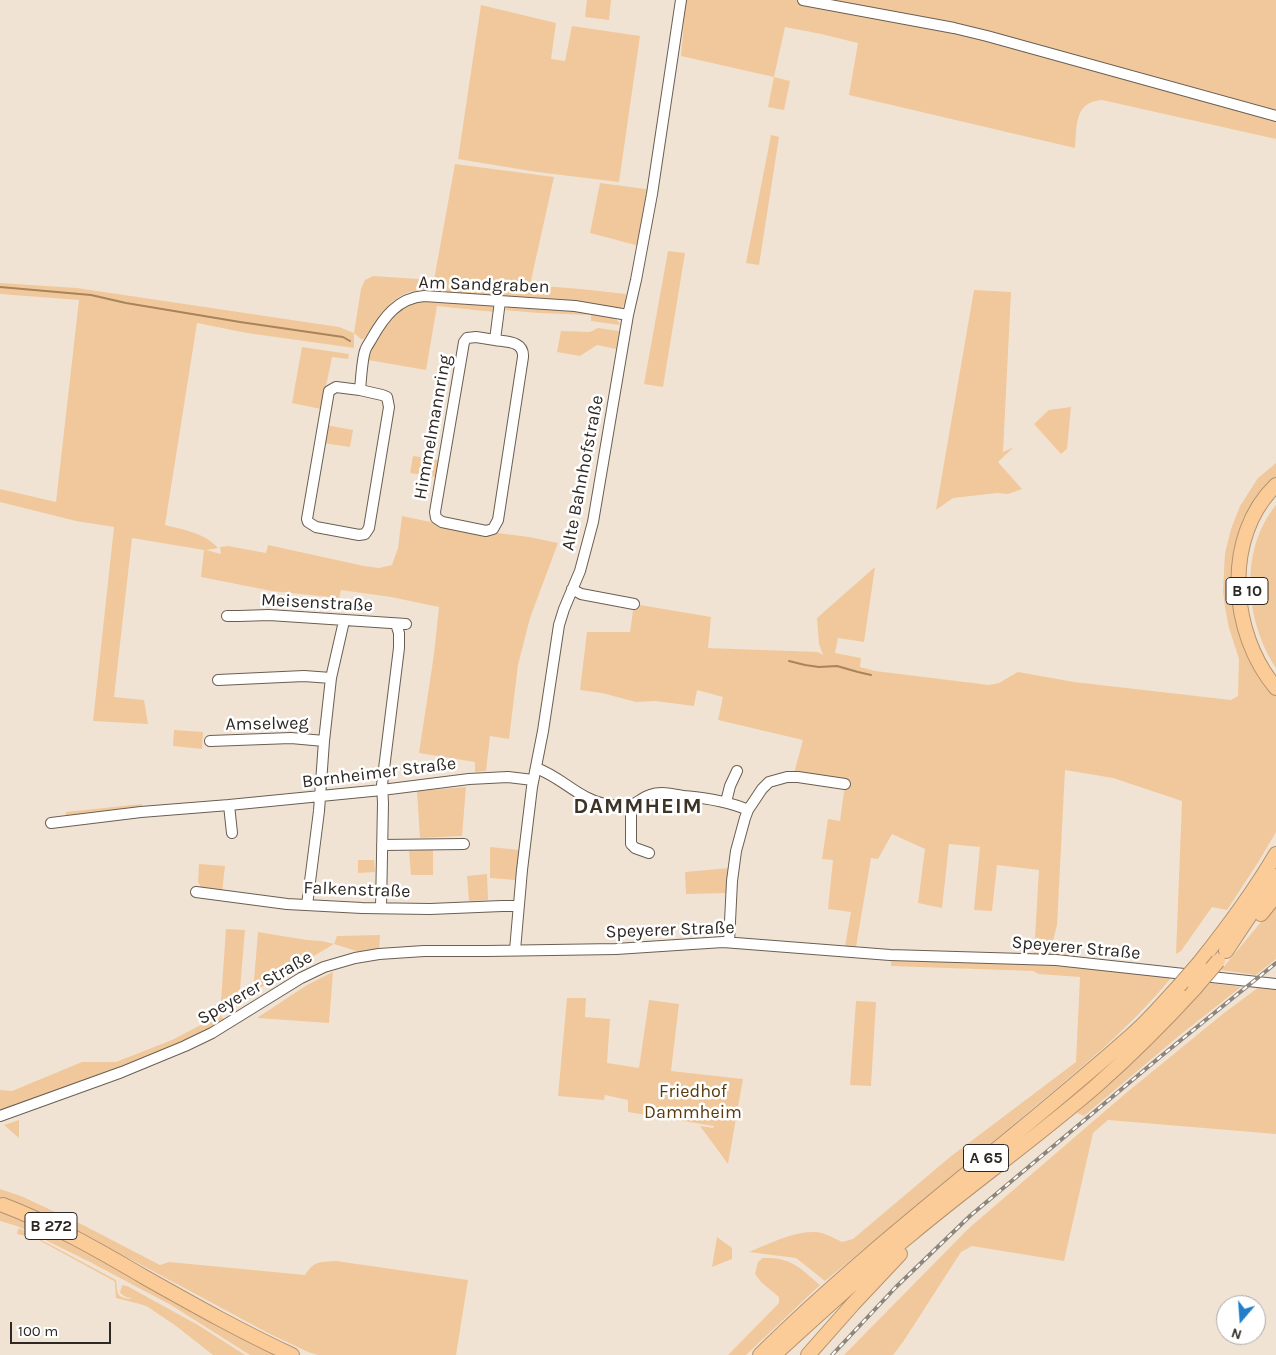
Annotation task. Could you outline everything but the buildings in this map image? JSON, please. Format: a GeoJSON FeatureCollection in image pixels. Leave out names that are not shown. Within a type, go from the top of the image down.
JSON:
{"type":"FeatureCollection","features":[{"type":"Feature","properties":{"kind":"highway","name":"B 10"},"geometry":{"type":"LineString","coordinates":[[1276,485],[1265,496],[1247,532],[1242,548],[1238,581],[1239,601],[1251,647],[1262,668],[1276,688]]}},
{"type":"Feature","properties":{"kind":"highway","name":"B 10"},"geometry":{"type":"LineString","coordinates":[[1273,502],[1259,522],[1250,549],[1247,591],[1249,611],[1256,637],[1265,658],[1276,675]]}},
{"type":"Feature","properties":{"kind":"highway","name":"A 65"},"geometry":{"type":"LineString","coordinates":[[760,1355],[861,1261],[1135,1032],[1199,963],[1241,909],[1260,882],[1276,854]]}},
{"type":"Feature","properties":{"kind":"highway","name":"A 65"},"geometry":{"type":"LineString","coordinates":[[774,1355],[903,1241],[1050,1124],[1146,1039],[1195,988],[1222,956],[1276,876]]}},
{"type":"Feature","properties":{"kind":"highway"},"geometry":{"type":"LineString","coordinates":[[1222,956],[1248,930],[1276,895]]}},
{"type":"Feature","properties":{"kind":"highway","name":"A 65"},"geometry":{"type":"LineString","coordinates":[[808,1355],[888,1266],[933,1224],[956,1198]]}},
{"type":"Feature","properties":{"kind":"highway","name":"B 272"},"geometry":{"type":"LineString","coordinates":[[3,1204],[66,1233],[216,1317],[292,1355]]}},
{"type":"Feature","properties":{"kind":"highway","name":"A 65"},"geometry":{"type":"LineString","coordinates":[[754,1355],[790,1326]]}},
{"type":"Feature","properties":{"kind":"highway"},"geometry":{"type":"LineString","coordinates":[[277,1348],[300,1355]]}},
{"type":"Feature","properties":{"kind":"street","name":"Alte Bahnhofstraße"},"geometry":{"type":"LineString","coordinates":[[515,950],[518,906],[533,780],[559,625],[584,561],[593,522],[628,315],[652,194],[681,0]]}},
{"type":"Feature","properties":{"kind":"street"},"geometry":{"type":"LineString","coordinates":[[802,0],[954,28],[987,36],[1276,116]]}},
{"type":"Feature","properties":{"kind":"street","name":"Am Sandgraben"},"geometry":{"type":"LineString","coordinates":[[360,390],[364,352],[385,318],[406,300],[424,296],[575,306],[628,315]]}},
{"type":"Feature","properties":{"kind":"street"},"geometry":{"type":"LineString","coordinates":[[495,340],[500,301]]}},
{"type":"Feature","properties":{"kind":"street","name":"Himmelmannring"},"geometry":{"type":"LineString","coordinates":[[468,337],[495,340],[520,346],[524,356],[498,520],[493,529],[486,531],[442,522],[436,518],[435,512],[463,344],[468,337]]}},
{"type":"Feature","properties":{"kind":"street"},"geometry":{"type":"LineString","coordinates":[[336,387],[360,390],[382,394],[387,397],[389,407],[369,528],[366,534],[359,535],[316,527],[308,522],[308,519],[329,391],[336,387]]}},
{"type":"Feature","properties":{"kind":"street"},"geometry":{"type":"LineString","coordinates":[[572,589],[581,594],[634,604]]}},
{"type":"Feature","properties":{"kind":"street","name":"Meisenstraße"},"geometry":{"type":"LineString","coordinates":[[227,616],[269,615],[401,624],[382,790]]}},
{"type":"Feature","properties":{"kind":"street"},"geometry":{"type":"LineString","coordinates":[[307,905],[331,678],[344,620]]}},
{"type":"Feature","properties":{"kind":"street"},"geometry":{"type":"LineString","coordinates":[[218,680],[304,676],[331,678]]}},
{"type":"Feature","properties":{"kind":"street","name":"Amselweg"},"geometry":{"type":"LineString","coordinates":[[210,741],[291,738],[324,741]]}},
{"type":"Feature","properties":{"kind":"street"},"geometry":{"type":"LineString","coordinates":[[536,768],[544,771],[576,793],[592,801],[612,806],[631,806],[650,795],[662,793],[726,802],[748,810]]}},
{"type":"Feature","properties":{"kind":"street"},"geometry":{"type":"LineString","coordinates":[[726,802],[730,786],[737,772]]}},
{"type":"Feature","properties":{"kind":"street","name":"Bornheimer Straße"},"geometry":{"type":"LineString","coordinates":[[52,824],[141,812],[229,806],[498,776],[533,780]]}},
{"type":"Feature","properties":{"kind":"street"},"geometry":{"type":"LineString","coordinates":[[729,942],[732,881],[742,826],[748,810],[766,784],[781,778],[798,777],[845,784]]}},
{"type":"Feature","properties":{"kind":"street"},"geometry":{"type":"LineString","coordinates":[[381,908],[382,790]]}},
{"type":"Feature","properties":{"kind":"street"},"geometry":{"type":"LineString","coordinates":[[229,806],[232,833]]}},
{"type":"Feature","properties":{"kind":"street"},"geometry":{"type":"LineString","coordinates":[[631,806],[631,844],[635,848],[649,853]]}},
{"type":"Feature","properties":{"kind":"street"},"geometry":{"type":"LineString","coordinates":[[382,845],[464,844]]}},
{"type":"Feature","properties":{"kind":"street","name":"Falkenstraße"},"geometry":{"type":"LineString","coordinates":[[196,892],[307,905],[430,909],[518,906]]}},
{"type":"Feature","properties":{"kind":"street","name":"Speyerer Straße"},"geometry":{"type":"LineString","coordinates":[[0,1116],[122,1072],[185,1046],[212,1033],[301,978],[332,964],[367,956],[415,952],[616,949],[729,942],[890,955],[1064,961],[1276,984]]}},
{"type":"Feature","properties":{"kind":"green space"},"geometry":{"type":"Polygon","coordinates":[[[587,0],[611,0],[609,20],[585,17],[587,0]]]}},
{"type":"Feature","properties":{"kind":"green space"},"geometry":{"type":"Polygon","coordinates":[[[681,0],[1276,0],[1276,139],[1102,100],[1086,105],[1082,110],[1077,124],[1075,148],[849,95],[858,43],[785,27],[774,77],[681,56],[685,10],[680,9],[681,0]]]}},
{"type":"Feature","properties":{"kind":"green space"},"geometry":{"type":"Polygon","coordinates":[[[481,5],[556,23],[551,59],[565,61],[572,26],[640,36],[619,182],[537,172],[458,159],[481,5]]]}},
{"type":"Feature","properties":{"kind":"green space"},"geometry":{"type":"Polygon","coordinates":[[[774,77],[790,81],[784,110],[768,107],[774,77]]]}},
{"type":"Feature","properties":{"kind":"green space"},"geometry":{"type":"Polygon","coordinates":[[[771,135],[779,137],[759,265],[746,263],[771,135]]]}},
{"type":"Feature","properties":{"kind":"green space"},"geometry":{"type":"Polygon","coordinates":[[[455,164],[554,177],[530,285],[626,294],[625,303],[621,309],[417,290],[404,294],[391,303],[364,339],[361,339],[354,333],[361,289],[365,280],[373,276],[434,280],[455,164]]]}},
{"type":"Feature","properties":{"kind":"green space"},"geometry":{"type":"Polygon","coordinates":[[[600,183],[653,190],[643,247],[590,233],[600,183]]]}},
{"type":"Feature","properties":{"kind":"green space"},"geometry":{"type":"Polygon","coordinates":[[[668,251],[685,253],[663,387],[644,384],[668,251]]]}},
{"type":"Feature","properties":{"kind":"green space"},"geometry":{"type":"Polygon","coordinates":[[[0,283],[77,288],[339,327],[354,333],[354,348],[247,333],[197,323],[165,525],[201,535],[218,548],[206,550],[221,554],[220,547],[228,546],[266,553],[268,545],[379,568],[392,565],[398,548],[402,516],[459,528],[529,537],[558,543],[530,618],[518,665],[509,739],[490,736],[486,771],[475,772],[475,762],[419,753],[439,607],[391,597],[341,590],[339,598],[272,591],[201,577],[204,550],[132,538],[114,697],[144,700],[148,724],[93,721],[114,527],[76,521],[0,502],[0,489],[56,502],[79,300],[0,294],[0,283]]]}},
{"type":"Feature","properties":{"kind":"green space"},"geometry":{"type":"Polygon","coordinates":[[[974,290],[1011,292],[1003,452],[1014,447],[998,462],[1022,489],[1008,494],[997,493],[953,498],[936,510],[974,290]]]}},
{"type":"Feature","properties":{"kind":"green space"},"geometry":{"type":"Polygon","coordinates":[[[437,301],[494,306],[494,312],[437,306],[426,370],[368,360],[376,340],[398,311],[413,302],[437,301]]]}},
{"type":"Feature","properties":{"kind":"green space"},"geometry":{"type":"Polygon","coordinates":[[[509,307],[572,311],[613,318],[620,325],[591,321],[591,315],[504,310],[509,307]]]}},
{"type":"Feature","properties":{"kind":"green space"},"geometry":{"type":"Polygon","coordinates":[[[598,328],[619,331],[616,349],[597,345],[580,356],[557,352],[561,331],[590,332],[598,328]]]}},
{"type":"Feature","properties":{"kind":"green space"},"geometry":{"type":"Polygon","coordinates":[[[302,347],[349,354],[348,359],[332,357],[321,409],[292,403],[302,347]]]}},
{"type":"Feature","properties":{"kind":"green space"},"geometry":{"type":"Polygon","coordinates":[[[1071,407],[1067,449],[1061,454],[1034,424],[1049,410],[1071,407]]]}},
{"type":"Feature","properties":{"kind":"green space"},"geometry":{"type":"Polygon","coordinates":[[[326,425],[353,430],[350,447],[323,443],[326,425]]]}},
{"type":"Feature","properties":{"kind":"green space"},"geometry":{"type":"Polygon","coordinates":[[[413,456],[439,460],[436,477],[410,473],[413,456]]]}},
{"type":"Feature","properties":{"kind":"green space"},"geometry":{"type":"Polygon","coordinates":[[[1276,463],[1276,480],[1246,524],[1237,604],[1276,691],[1276,832],[1227,910],[1212,907],[1181,951],[1176,954],[1182,801],[1113,778],[1065,770],[1057,925],[1053,941],[1080,950],[1069,956],[1034,955],[1039,870],[997,865],[992,911],[974,910],[980,847],[949,844],[942,908],[918,903],[925,849],[892,834],[878,859],[871,858],[856,947],[845,946],[851,912],[828,909],[833,860],[822,859],[828,819],[840,821],[845,784],[793,777],[803,740],[718,720],[723,697],[697,690],[694,706],[655,701],[636,702],[602,693],[580,690],[587,632],[630,632],[634,604],[711,617],[708,648],[818,652],[823,655],[819,644],[817,618],[875,567],[864,642],[838,638],[835,653],[861,658],[860,667],[875,671],[989,685],[999,683],[1018,672],[1074,682],[1231,700],[1238,696],[1239,659],[1229,628],[1225,607],[1223,591],[1225,553],[1231,529],[1240,506],[1258,478],[1276,463]]]}},
{"type":"Feature","properties":{"kind":"green space"},"geometry":{"type":"Polygon","coordinates":[[[1276,505],[1276,668],[1258,629],[1250,586],[1256,543],[1264,523],[1276,505]]]}},
{"type":"Feature","properties":{"kind":"green space"},"geometry":{"type":"Polygon","coordinates":[[[174,730],[203,732],[202,749],[173,746],[174,730]]]}},
{"type":"Feature","properties":{"kind":"green space"},"geometry":{"type":"Polygon","coordinates":[[[466,787],[462,836],[420,838],[417,791],[466,787]]]}},
{"type":"Feature","properties":{"kind":"green space"},"geometry":{"type":"Polygon","coordinates":[[[142,804],[141,812],[65,822],[66,812],[142,804]]]}},
{"type":"Feature","properties":{"kind":"green space"},"geometry":{"type":"Polygon","coordinates":[[[490,847],[520,850],[515,880],[490,878],[490,847]]]}},
{"type":"Feature","properties":{"kind":"green space"},"geometry":{"type":"Polygon","coordinates":[[[433,849],[433,875],[411,875],[409,851],[433,849]]]}},
{"type":"Feature","properties":{"kind":"green space"},"geometry":{"type":"Polygon","coordinates":[[[358,860],[374,860],[375,872],[358,873],[358,860]]]}},
{"type":"Feature","properties":{"kind":"green space"},"geometry":{"type":"Polygon","coordinates":[[[199,864],[225,866],[222,892],[202,889],[198,882],[199,864]]]}},
{"type":"Feature","properties":{"kind":"green space"},"geometry":{"type":"Polygon","coordinates":[[[730,868],[728,893],[686,894],[685,872],[730,868]]]}},
{"type":"Feature","properties":{"kind":"green space"},"geometry":{"type":"Polygon","coordinates":[[[487,874],[488,900],[469,901],[467,876],[487,874]]]}},
{"type":"Feature","properties":{"kind":"green space"},"geometry":{"type":"Polygon","coordinates":[[[1276,904],[1276,959],[1256,975],[1221,970],[1276,904]]]}},
{"type":"Feature","properties":{"kind":"green space"},"geometry":{"type":"Polygon","coordinates":[[[226,929],[245,930],[239,1001],[220,1015],[226,929]]]}},
{"type":"Feature","properties":{"kind":"green space"},"geometry":{"type":"Polygon","coordinates":[[[258,932],[322,941],[334,944],[253,992],[258,932]]]}},
{"type":"Feature","properties":{"kind":"green space"},"geometry":{"type":"Polygon","coordinates":[[[380,935],[379,950],[363,953],[334,944],[337,936],[380,935]]]}},
{"type":"Feature","properties":{"kind":"green space"},"geometry":{"type":"Polygon","coordinates":[[[891,959],[1043,963],[1171,978],[1138,1015],[1084,1065],[825,1281],[796,1258],[749,1252],[780,1239],[805,1233],[817,1232],[842,1242],[853,1239],[950,1157],[1076,1062],[1080,977],[1039,974],[1033,971],[891,966],[891,959]]]}},
{"type":"Feature","properties":{"kind":"green space"},"geometry":{"type":"Polygon","coordinates":[[[333,972],[329,1023],[257,1018],[307,985],[333,972]]]}},
{"type":"Feature","properties":{"kind":"green space"},"geometry":{"type":"Polygon","coordinates":[[[1210,983],[1241,987],[1180,1035],[1084,1116],[1077,1113],[1163,1032],[1210,983]]]}},
{"type":"Feature","properties":{"kind":"green space"},"geometry":{"type":"Polygon","coordinates":[[[1259,987],[1276,989],[1276,1134],[1108,1120],[1093,1133],[1064,1261],[972,1246],[961,1252],[893,1355],[844,1355],[969,1228],[1126,1093],[1259,987]]]}},
{"type":"Feature","properties":{"kind":"green space","name":"Friedhof Dammheim"},"geometry":{"type":"Polygon","coordinates":[[[567,998],[586,998],[585,1017],[610,1019],[607,1063],[639,1068],[649,1000],[679,1004],[671,1071],[743,1079],[728,1164],[700,1126],[713,1128],[714,1126],[628,1112],[628,1100],[605,1095],[604,1100],[558,1096],[567,998]]]}},
{"type":"Feature","properties":{"kind":"green space"},"geometry":{"type":"Polygon","coordinates":[[[856,1001],[876,1002],[871,1086],[850,1085],[856,1001]]]}},
{"type":"Feature","properties":{"kind":"green space"},"geometry":{"type":"Polygon","coordinates":[[[220,1015],[225,1020],[177,1046],[4,1110],[0,1109],[0,1090],[12,1091],[82,1062],[116,1062],[172,1040],[220,1015]]]}},
{"type":"Feature","properties":{"kind":"green space"},"geometry":{"type":"Polygon","coordinates":[[[19,1120],[19,1138],[4,1125],[19,1120]]]}},
{"type":"Feature","properties":{"kind":"green space"},"geometry":{"type":"Polygon","coordinates":[[[0,1189],[21,1196],[83,1225],[160,1265],[169,1262],[305,1275],[317,1263],[336,1261],[468,1280],[456,1355],[318,1355],[308,1352],[268,1333],[134,1261],[0,1200],[0,1189]]]}},
{"type":"Feature","properties":{"kind":"green space"},"geometry":{"type":"Polygon","coordinates":[[[0,1209],[23,1217],[282,1355],[250,1355],[171,1305],[17,1226],[0,1221],[0,1209]]]}},
{"type":"Feature","properties":{"kind":"green space"},"geometry":{"type":"Polygon","coordinates":[[[18,1229],[116,1280],[117,1291],[120,1296],[131,1298],[120,1293],[122,1285],[127,1286],[198,1325],[245,1355],[213,1355],[148,1307],[116,1298],[114,1281],[35,1238],[17,1234],[18,1229]]]}},
{"type":"Feature","properties":{"kind":"green space"},"geometry":{"type":"Polygon","coordinates":[[[717,1237],[732,1248],[732,1259],[712,1267],[717,1237]]]}},
{"type":"Feature","properties":{"kind":"green space"},"geometry":{"type":"Polygon","coordinates":[[[763,1258],[778,1259],[793,1264],[820,1285],[746,1355],[728,1355],[779,1303],[779,1297],[761,1282],[755,1274],[758,1262],[763,1258]]]}},
{"type":"Feature","properties":{"kind":"waterway"},"geometry":{"type":"LineString","coordinates":[[0,287],[91,295],[126,303],[343,337],[350,341]]}},
{"type":"Feature","properties":{"kind":"waterway"},"geometry":{"type":"LineString","coordinates":[[789,661],[819,667],[837,666],[871,675]]}},
{"type":"Feature","properties":{"kind":"railway"},"geometry":{"type":"LineString","coordinates":[[832,1355],[896,1287],[971,1215],[1276,963]]}},
{"type":"Feature","properties":{"kind":"district","name":"DAMMHEIM"},"geometry":{"type":"Point","coordinates":[638,807]}}]}
